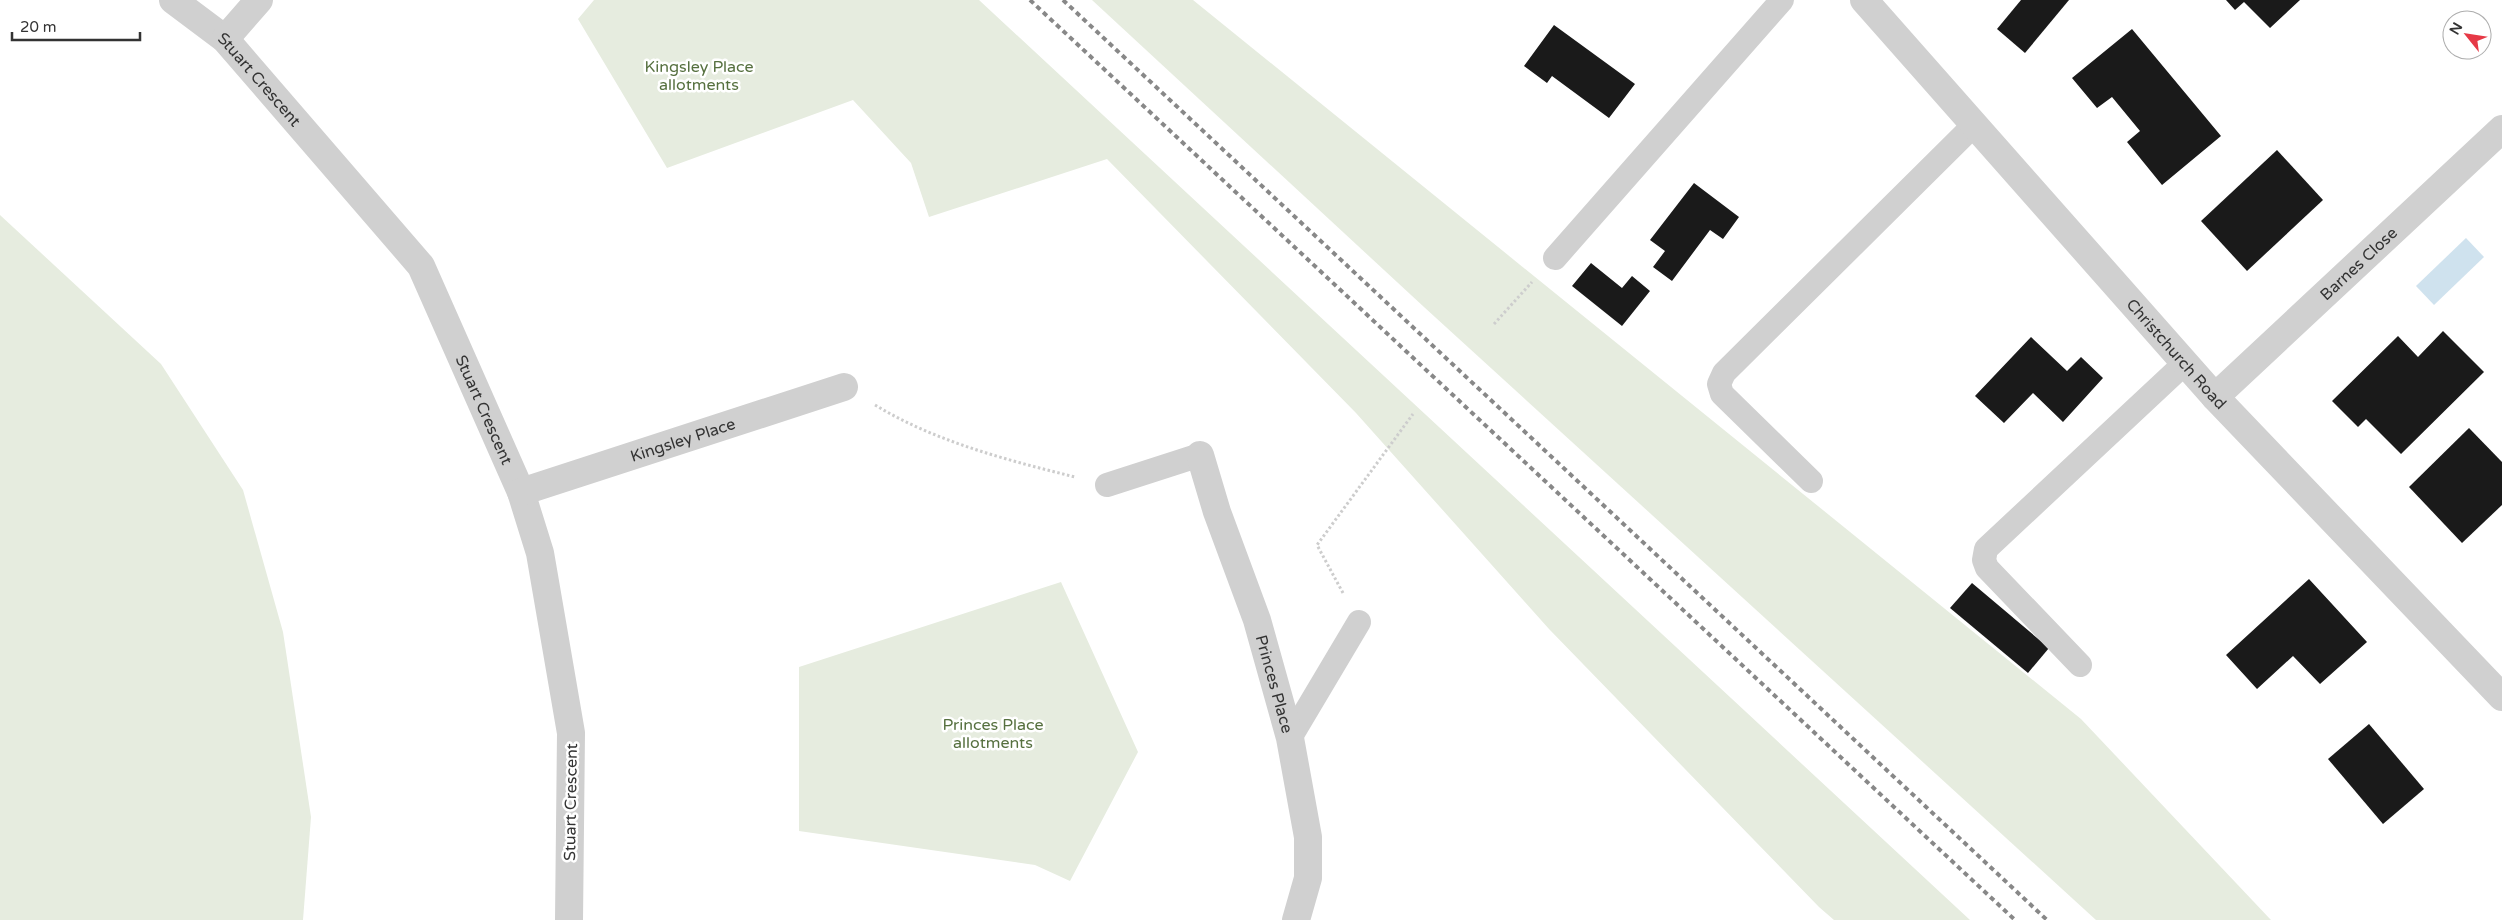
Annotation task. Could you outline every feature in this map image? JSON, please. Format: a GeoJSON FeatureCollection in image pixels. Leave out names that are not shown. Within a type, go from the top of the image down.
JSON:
{"type":"FeatureCollection","features":[{"type":"Feature","properties":{"kind":"street","name":"Stuart Crescent"},"geometry":{"type":"LineString","coordinates":[[173,0],[225,39],[421,266],[521,492],[540,553],[571,733],[569,920]]}},
{"type":"Feature","properties":{"kind":"street"},"geometry":{"type":"LineString","coordinates":[[225,39],[259,0]]}},
{"type":"Feature","properties":{"kind":"street","name":"Christchurch Road"},"geometry":{"type":"LineString","coordinates":[[1870,2],[1974,125],[2215,397],[2502,697]]}},
{"type":"Feature","properties":{"kind":"street","name":"Barnes Close"},"geometry":{"type":"LineString","coordinates":[[2215,397],[2502,129]]}},
{"type":"Feature","properties":{"kind":"street","name":"Kingsley Place"},"geometry":{"type":"LineString","coordinates":[[521,492],[844,387]]}},
{"type":"Feature","properties":{"kind":"street","name":"Princes Place"},"geometry":{"type":"LineString","coordinates":[[1200,455],[1217,512],[1257,620],[1290,738],[1308,837],[1308,878],[1296,920]]}},
{"type":"Feature","properties":{"kind":"lane"},"geometry":{"type":"LineString","coordinates":[[1555,258],[1782,0]]}},
{"type":"Feature","properties":{"kind":"lane"},"geometry":{"type":"LineString","coordinates":[[1811,481],[1722,394],[1719,384],[1724,374],[1974,125]]}},
{"type":"Feature","properties":{"kind":"lane"},"geometry":{"type":"LineString","coordinates":[[2080,665],[1987,568],[1984,560],[1986,549],[2185,363]]}},
{"type":"Feature","properties":{"kind":"lane"},"geometry":{"type":"LineString","coordinates":[[1107,485],[1200,455]]}},
{"type":"Feature","properties":{"kind":"lane"},"geometry":{"type":"LineString","coordinates":[[1290,738],[1360,622]]}},
{"type":"Feature","properties":{"kind":"path"},"geometry":{"type":"LineString","coordinates":[[1494,324],[1555,258]]}},
{"type":"Feature","properties":{"kind":"path"},"geometry":{"type":"LineString","coordinates":[[844,387],[905,423],[1006,460],[1107,485]]}},
{"type":"Feature","properties":{"kind":"path"},"geometry":{"type":"LineString","coordinates":[[1360,622],[1317,545],[1412,414]]}},
{"type":"Feature","properties":{"kind":"green space","name":"Kingsley Place allotments"},"geometry":{"type":"Polygon","coordinates":[[[594,0],[979,0],[1970,920],[1834,920],[1819,907],[1549,629],[1356,413],[1107,159],[929,217],[911,163],[853,100],[667,168],[578,19],[594,0]]]}},
{"type":"Feature","properties":{"kind":"green space"},"geometry":{"type":"Polygon","coordinates":[[[1092,0],[1193,0],[2081,719],[2271,920],[2096,920],[1424,307],[1092,0]]]}},
{"type":"Feature","properties":{"kind":"green space"},"geometry":{"type":"Polygon","coordinates":[[[0,215],[161,364],[243,490],[283,632],[311,817],[303,920],[0,920],[0,215]]]}},
{"type":"Feature","properties":{"kind":"green space","name":"Princes Place allotments"},"geometry":{"type":"Polygon","coordinates":[[[1061,582],[1138,752],[1070,881],[1035,865],[799,831],[799,667],[1061,582]]]}},
{"type":"Feature","properties":{"kind":"water"},"geometry":{"type":"Polygon","coordinates":[[[2466,238],[2484,257],[2434,305],[2416,286],[2466,238]]]}},
{"type":"Feature","properties":{"kind":"building"},"geometry":{"type":"Polygon","coordinates":[[[2021,0],[2069,0],[2025,53],[1997,29],[2021,0]]]}},
{"type":"Feature","properties":{"kind":"building"},"geometry":{"type":"Polygon","coordinates":[[[2226,0],[2300,0],[2270,28],[2244,2],[2235,10],[2226,0]]]}},
{"type":"Feature","properties":{"kind":"building"},"geometry":{"type":"Polygon","coordinates":[[[1554,25],[1635,84],[1609,118],[1552,76],[1547,83],[1524,66],[1554,25]]]}},
{"type":"Feature","properties":{"kind":"building"},"geometry":{"type":"Polygon","coordinates":[[[2132,29],[2221,136],[2162,185],[2127,142],[2140,131],[2112,97],[2097,108],[2072,78],[2132,29]]]}},
{"type":"Feature","properties":{"kind":"building"},"geometry":{"type":"Polygon","coordinates":[[[2277,150],[2323,200],[2247,271],[2201,221],[2277,150]]]}},
{"type":"Feature","properties":{"kind":"building"},"geometry":{"type":"Polygon","coordinates":[[[1694,183],[1739,217],[1723,239],[1710,230],[1672,281],[1653,267],[1665,251],[1650,240],[1694,183]]]}},
{"type":"Feature","properties":{"kind":"building"},"geometry":{"type":"Polygon","coordinates":[[[1591,263],[1622,288],[1632,276],[1650,291],[1622,326],[1572,286],[1591,263]]]}},
{"type":"Feature","properties":{"kind":"building"},"geometry":{"type":"Polygon","coordinates":[[[2443,331],[2484,372],[2401,454],[2366,419],[2358,427],[2332,401],[2398,336],[2418,357],[2443,331]]]}},
{"type":"Feature","properties":{"kind":"building"},"geometry":{"type":"Polygon","coordinates":[[[2031,337],[2067,371],[2081,357],[2103,378],[2063,422],[2033,393],[2004,423],[1975,396],[2031,337]]]}},
{"type":"Feature","properties":{"kind":"building"},"geometry":{"type":"Polygon","coordinates":[[[2469,428],[2502,462],[2502,505],[2462,543],[2409,487],[2469,428]]]}},
{"type":"Feature","properties":{"kind":"building"},"geometry":{"type":"Polygon","coordinates":[[[2309,579],[2367,642],[2320,684],[2293,656],[2257,689],[2226,655],[2309,579]]]}},
{"type":"Feature","properties":{"kind":"building"},"geometry":{"type":"Polygon","coordinates":[[[1972,583],[2049,648],[2028,673],[1950,608],[1972,583]]]}},
{"type":"Feature","properties":{"kind":"building"},"geometry":{"type":"Polygon","coordinates":[[[2369,724],[2424,789],[2383,824],[2328,759],[2369,724]]]}},
{"type":"Feature","properties":{"kind":"railway"},"geometry":{"type":"LineString","coordinates":[[1030,0],[2015,920]]}},
{"type":"Feature","properties":{"kind":"railway"},"geometry":{"type":"LineString","coordinates":[[1063,0],[2047,920]]}}]}
